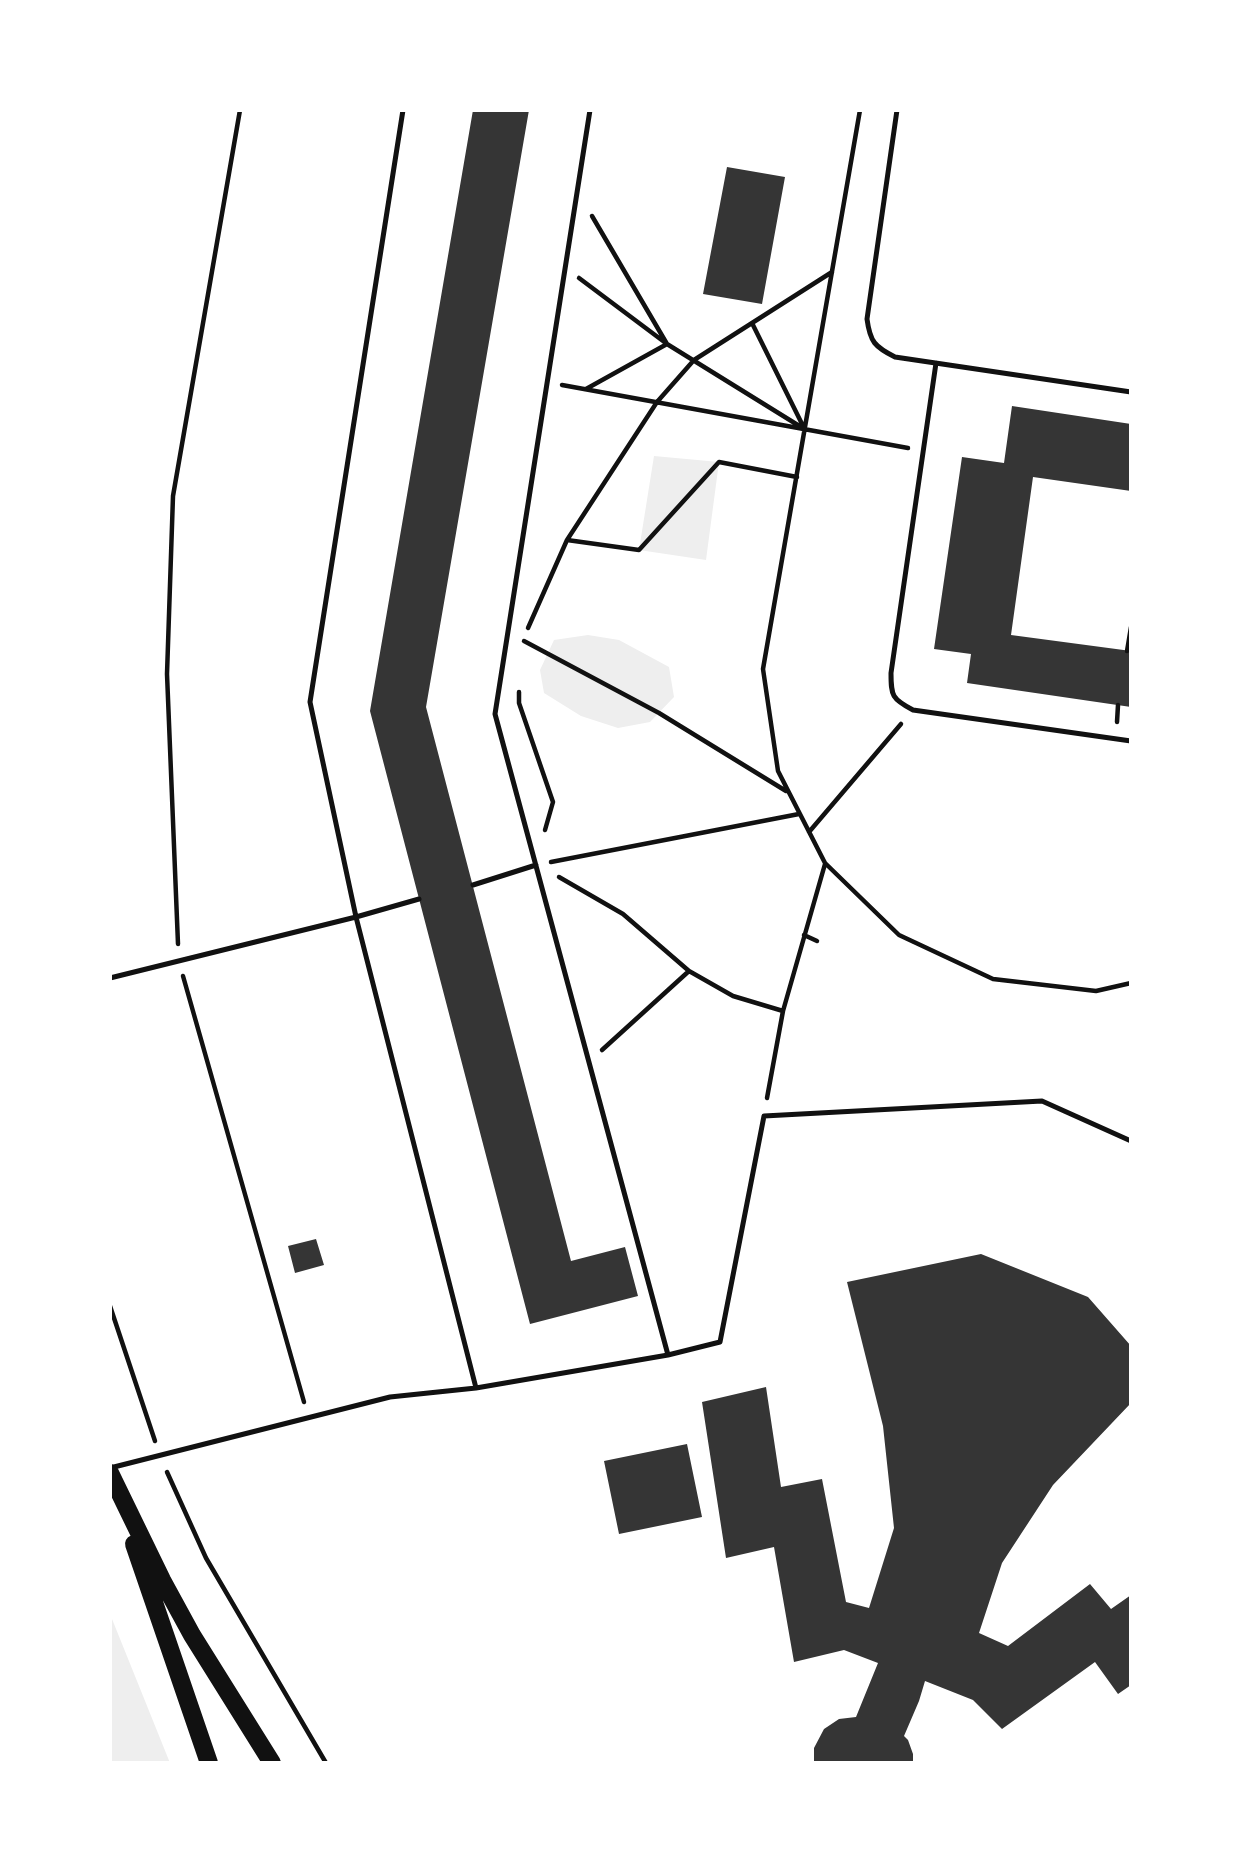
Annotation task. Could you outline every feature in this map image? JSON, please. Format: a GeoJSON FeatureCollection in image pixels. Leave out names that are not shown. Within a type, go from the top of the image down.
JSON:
{"type":"FeatureCollection","features":[{"type":"Feature","properties":{"kind":"main road"},"geometry":{"type":"LineString","coordinates":[[110,1474],[209,1763]]}},
{"type":"Feature","properties":{"kind":"main road"},"geometry":{"type":"LineString","coordinates":[[110,1474],[156,1569],[192,1635],[272,1763]]}},
{"type":"Feature","properties":{"kind":"lane"},"geometry":{"type":"LineString","coordinates":[[403,110],[310,702],[356,918],[476,1388]]}},
{"type":"Feature","properties":{"kind":"lane"},"geometry":{"type":"LineString","coordinates":[[590,110],[495,714],[668,1355]]}},
{"type":"Feature","properties":{"kind":"lane"},"geometry":{"type":"LineString","coordinates":[[897,110],[867,319],[870,336],[879,349],[895,357],[1131,392]]}},
{"type":"Feature","properties":{"kind":"lane"},"geometry":{"type":"LineString","coordinates":[[936,363],[891,673],[891,691],[899,702],[913,710],[1131,741]]}},
{"type":"Feature","properties":{"kind":"lane"},"geometry":{"type":"LineString","coordinates":[[473,885],[536,865]]}},
{"type":"Feature","properties":{"kind":"lane"},"geometry":{"type":"LineString","coordinates":[[110,978],[356,918],[419,899]]}},
{"type":"Feature","properties":{"kind":"lane"},"geometry":{"type":"LineString","coordinates":[[110,1468],[390,1397],[476,1388],[668,1355],[720,1342],[764,1116],[1042,1101],[1131,1141]]}},
{"type":"Feature","properties":{"kind":"path"},"geometry":{"type":"LineString","coordinates":[[240,110],[173,496],[167,674],[179,961],[308,1417]]}},
{"type":"Feature","properties":{"kind":"path"},"geometry":{"type":"LineString","coordinates":[[860,110],[763,669],[778,771],[825,863],[899,935],[993,979],[1096,990],[1131,983]]}},
{"type":"Feature","properties":{"kind":"path"},"geometry":{"type":"LineString","coordinates":[[577,191],[667,344]]}},
{"type":"Feature","properties":{"kind":"path"},"geometry":{"type":"LineString","coordinates":[[565,268],[667,344],[805,429]]}},
{"type":"Feature","properties":{"kind":"path"},"geometry":{"type":"LineString","coordinates":[[528,628],[567,540],[657,402],[694,360],[832,272]]}},
{"type":"Feature","properties":{"kind":"path"},"geometry":{"type":"LineString","coordinates":[[752,323],[805,429]]}},
{"type":"Feature","properties":{"kind":"path"},"geometry":{"type":"LineString","coordinates":[[586,389],[667,344]]}},
{"type":"Feature","properties":{"kind":"path"},"geometry":{"type":"LineString","coordinates":[[547,382],[923,451]]}},
{"type":"Feature","properties":{"kind":"path"},"geometry":{"type":"LineString","coordinates":[[567,540],[639,550],[719,462],[797,477]]}},
{"type":"Feature","properties":{"kind":"path"},"geometry":{"type":"LineString","coordinates":[[1127,651],[1131,627]]}},
{"type":"Feature","properties":{"kind":"path"},"geometry":{"type":"LineString","coordinates":[[522,653],[523,641]]}},
{"type":"Feature","properties":{"kind":"path"},"geometry":{"type":"LineString","coordinates":[[547,654],[659,713],[789,793]]}},
{"type":"Feature","properties":{"kind":"path"},"geometry":{"type":"LineString","coordinates":[[519,690],[519,703],[553,802],[536,865]]}},
{"type":"Feature","properties":{"kind":"path"},"geometry":{"type":"LineString","coordinates":[[809,832],[913,710]]}},
{"type":"Feature","properties":{"kind":"path"},"geometry":{"type":"LineString","coordinates":[[536,865],[799,814]]}},
{"type":"Feature","properties":{"kind":"path"},"geometry":{"type":"LineString","coordinates":[[764,1116],[783,1011],[825,863]]}},
{"type":"Feature","properties":{"kind":"path"},"geometry":{"type":"LineString","coordinates":[[536,865],[623,914],[689,971],[733,996],[783,1011]]}},
{"type":"Feature","properties":{"kind":"path"},"geometry":{"type":"LineString","coordinates":[[804,935],[817,942]]}},
{"type":"Feature","properties":{"kind":"path"},"geometry":{"type":"LineString","coordinates":[[608,1046],[689,971]]}},
{"type":"Feature","properties":{"kind":"path"},"geometry":{"type":"LineString","coordinates":[[110,1306],[160,1455],[206,1558],[326,1763]]}},
{"type":"Feature","properties":{"kind":"shaded area"},"geometry":{"type":"Polygon","coordinates":[[[654,456],[719,462],[706,560],[639,550],[654,456]]]}},
{"type":"Feature","properties":{"kind":"shaded area"},"geometry":{"type":"Polygon","coordinates":[[[588,635],[619,640],[669,667],[674,697],[650,722],[618,728],[581,716],[544,693],[540,670],[554,640],[588,635]]]}},
{"type":"Feature","properties":{"kind":"shaded area"},"geometry":{"type":"Polygon","coordinates":[[[110,1614],[170,1763],[110,1763],[110,1614]]]}},
{"type":"Feature","properties":{"kind":"building"},"geometry":{"type":"Polygon","coordinates":[[[473,110],[529,110],[426,707],[571,1261],[625,1247],[638,1296],[530,1324],[370,711],[473,110]]]}},
{"type":"Feature","properties":{"kind":"building"},"geometry":{"type":"Polygon","coordinates":[[[727,167],[785,177],[762,304],[703,294],[727,167]]]}},
{"type":"Feature","properties":{"kind":"building"},"geometry":{"type":"Polygon","coordinates":[[[1012,406],[1131,424],[1131,491],[1033,477],[1011,635],[1131,651],[1131,707],[967,683],[971,654],[934,649],[962,457],[1004,463],[1012,406]]]}},
{"type":"Feature","properties":{"kind":"building"},"geometry":{"type":"Polygon","coordinates":[[[316,1239],[324,1265],[295,1273],[288,1246],[316,1239]]]}},
{"type":"Feature","properties":{"kind":"building"},"geometry":{"type":"Polygon","coordinates":[[[981,1254],[1088,1297],[1131,1346],[1131,1403],[1053,1485],[1002,1563],[979,1633],[1008,1646],[1090,1584],[1111,1609],[1131,1595],[1131,1685],[1118,1694],[1095,1662],[1002,1729],[973,1700],[925,1681],[904,1736],[913,1754],[913,1763],[814,1763],[814,1748],[824,1729],[839,1719],[856,1717],[878,1663],[844,1650],[794,1662],[774,1547],[726,1558],[702,1402],[766,1387],[781,1487],[822,1479],[846,1602],[869,1608],[894,1528],[883,1426],[847,1282],[981,1254]]]}},
{"type":"Feature","properties":{"kind":"building"},"geometry":{"type":"Polygon","coordinates":[[[687,1444],[702,1517],[619,1534],[604,1461],[687,1444]]]}}]}
